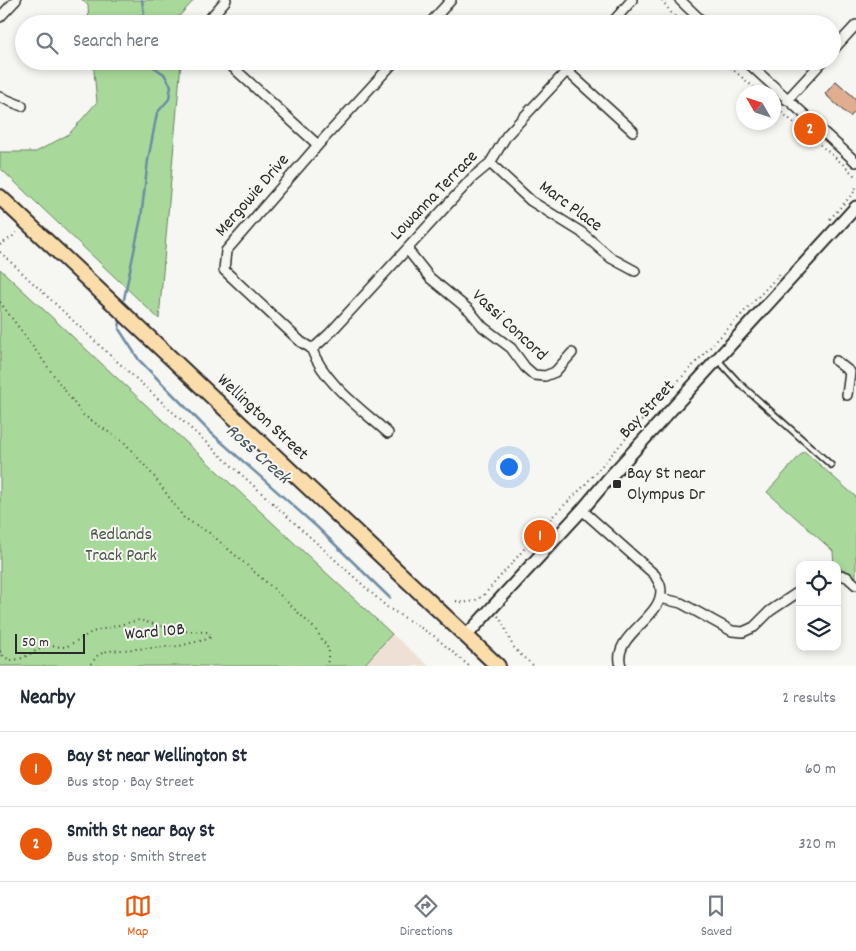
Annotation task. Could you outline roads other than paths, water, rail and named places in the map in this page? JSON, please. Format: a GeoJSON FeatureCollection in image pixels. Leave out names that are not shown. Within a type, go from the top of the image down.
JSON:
{"type":"FeatureCollection","features":[{"type":"Feature","properties":{"kind":"main road","name":"Wellington Street"},"geometry":{"type":"LineString","coordinates":[[0,197],[498,666]]}},
{"type":"Feature","properties":{"kind":"street"},"geometry":{"type":"LineString","coordinates":[[0,18],[16,0]]}},
{"type":"Feature","properties":{"kind":"street"},"geometry":{"type":"LineString","coordinates":[[213,15],[226,0]]}},
{"type":"Feature","properties":{"kind":"street"},"geometry":{"type":"LineString","coordinates":[[437,15],[451,0]]}},
{"type":"Feature","properties":{"kind":"street"},"geometry":{"type":"LineString","coordinates":[[619,15],[632,0]]}},
{"type":"Feature","properties":{"kind":"street"},"geometry":{"type":"LineString","coordinates":[[680,0],[696,15]]}},
{"type":"Feature","properties":{"kind":"street"},"geometry":{"type":"LineString","coordinates":[[841,41],[856,24]]}},
{"type":"Feature","properties":{"kind":"street"},"geometry":{"type":"LineString","coordinates":[[236,70],[318,145]]}},
{"type":"Feature","properties":{"kind":"street","name":"Mergowie Drive"},"geometry":{"type":"LineString","coordinates":[[311,348],[301,342],[224,270],[226,251],[318,145],[387,70]]}},
{"type":"Feature","properties":{"kind":"street"},"geometry":{"type":"LineString","coordinates":[[755,70],[856,162]]}},
{"type":"Feature","properties":{"kind":"street"},"geometry":{"type":"LineString","coordinates":[[787,100],[814,70]]}},
{"type":"Feature","properties":{"kind":"street"},"geometry":{"type":"LineString","coordinates":[[567,71],[633,131]]}},
{"type":"Feature","properties":{"kind":"street","name":"Lowanna Terrace"},"geometry":{"type":"LineString","coordinates":[[311,348],[329,334],[472,178],[490,163],[507,135],[567,71]]}},
{"type":"Feature","properties":{"kind":"street"},"geometry":{"type":"LineString","coordinates":[[0,97],[22,106]]}},
{"type":"Feature","properties":{"kind":"street","name":"Marc Place"},"geometry":{"type":"LineString","coordinates":[[490,163],[531,200],[581,232],[611,258],[635,271]]}},
{"type":"Feature","properties":{"kind":"street","name":"Bay Street"},"geometry":{"type":"LineString","coordinates":[[466,636],[856,207]]}},
{"type":"Feature","properties":{"kind":"street","name":"Vassi Concord"},"geometry":{"type":"LineString","coordinates":[[407,249],[430,278],[464,305],[483,327],[512,348],[525,368],[534,375],[545,376],[554,372],[572,353]]}},
{"type":"Feature","properties":{"kind":"street"},"geometry":{"type":"LineString","coordinates":[[311,348],[320,366],[342,391],[388,433]]}},
{"type":"Feature","properties":{"kind":"street"},"geometry":{"type":"LineString","coordinates":[[836,361],[853,370],[847,395]]}},
{"type":"Feature","properties":{"kind":"street"},"geometry":{"type":"LineString","coordinates":[[582,510],[654,575],[660,587],[660,598],[656,606],[625,641],[620,651],[619,662],[621,666]]}},
{"type":"Feature","properties":{"kind":"street"},"geometry":{"type":"LineString","coordinates":[[841,575],[848,577],[856,585]]}},
{"type":"Feature","properties":{"kind":"street"},"geometry":{"type":"LineString","coordinates":[[660,598],[681,603],[732,631],[743,632],[754,627],[770,611],[796,594]]}},
{"type":"Feature","properties":{"kind":"lane"},"geometry":{"type":"LineString","coordinates":[[718,360],[739,383],[831,466]]}},
{"type":"Feature","properties":{"kind":"waterway","name":"Ross Creek"},"geometry":{"type":"LineString","coordinates":[[142,0],[144,15]]}},
{"type":"Feature","properties":{"kind":"waterway","name":"Ross Creek"},"geometry":{"type":"LineString","coordinates":[[124,299],[141,218],[148,160],[157,113],[169,99],[171,86],[164,74],[158,70]]}},
{"type":"Feature","properties":{"kind":"waterway","name":"Ross Creek"},"geometry":{"type":"LineString","coordinates":[[120,322],[119,329],[139,360],[209,431],[317,527],[390,598]]}},
{"type":"Feature","properties":{"kind":"place","name":"Smith St near Bay St"},"geometry":{"type":"Point","coordinates":[810,129]}},
{"type":"Feature","properties":{"kind":"place","name":"Bay St near Olympus Dr"},"geometry":{"type":"Point","coordinates":[617,484]}},
{"type":"Feature","properties":{"kind":"place","name":"Bay St near Wellington St"},"geometry":{"type":"Point","coordinates":[540,536]}},
{"type":"Feature","properties":{"kind":"park label","name":"Redlands Track Park"},"geometry":{"type":"Point","coordinates":[121,545]}}]}
